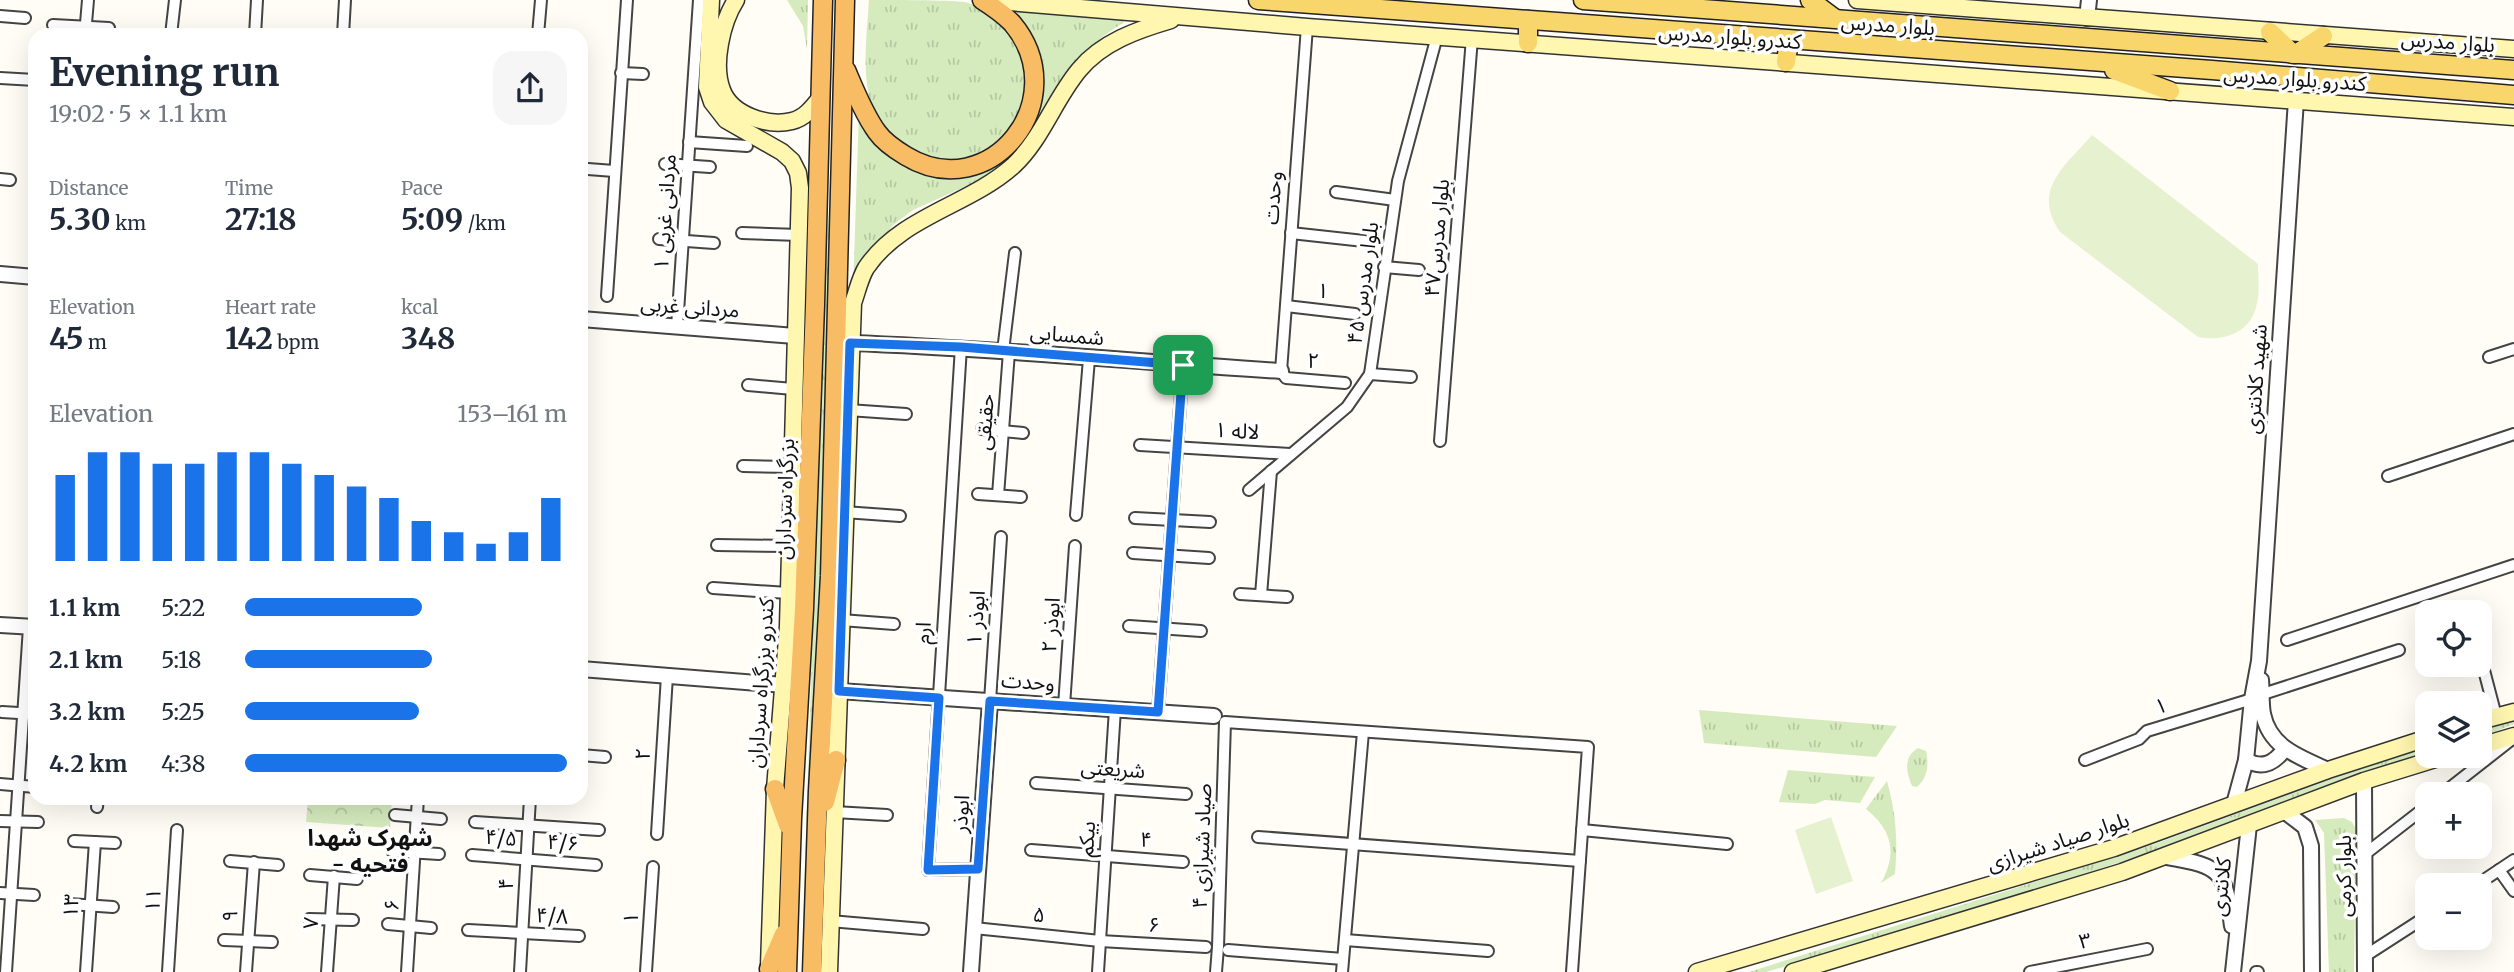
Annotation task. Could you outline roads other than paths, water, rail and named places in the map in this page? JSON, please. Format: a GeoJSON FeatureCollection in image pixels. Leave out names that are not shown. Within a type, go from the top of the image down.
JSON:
{"type":"FeatureCollection","features":[{"type":"Feature","properties":{"kind":"highway","name":"بزرگراه سرداران"},"geometry":{"type":"LineString","coordinates":[[775,971],[789,925],[796,597],[821,97],[823,0]]}},
{"type":"Feature","properties":{"kind":"highway"},"geometry":{"type":"LineString","coordinates":[[812,972],[830,576],[845,0]]}},
{"type":"Feature","properties":{"kind":"highway"},"geometry":{"type":"LineString","coordinates":[[844,63],[878,133],[900,153],[937,168],[971,165],[985,160],[1007,146],[1022,127],[1033,102],[1034,76],[1025,45],[1012,23],[984,0]]}},
{"type":"Feature","properties":{"kind":"highway"},"geometry":{"type":"LineString","coordinates":[[830,576],[840,627]]}},
{"type":"Feature","properties":{"kind":"highway"},"geometry":{"type":"LineString","coordinates":[[788,626],[796,597]]}},
{"type":"Feature","properties":{"kind":"highway"},"geometry":{"type":"LineString","coordinates":[[817,836],[836,760]]}},
{"type":"Feature","properties":{"kind":"highway"},"geometry":{"type":"LineString","coordinates":[[775,789],[791,835]]}},
{"type":"Feature","properties":{"kind":"main road","name":"کندرو بزرگراه سرداران"},"geometry":{"type":"LineString","coordinates":[[711,0],[707,87],[712,102],[726,120],[782,152],[792,161],[798,173],[799,235],[789,546],[796,597]]}},
{"type":"Feature","properties":{"kind":"main road"},"geometry":{"type":"LineString","coordinates":[[736,0],[728,12],[721,36],[719,60],[722,91],[731,102],[740,111],[756,119],[778,122],[793,121],[806,114],[821,97]]}},
{"type":"Feature","properties":{"kind":"main road","name":"کندرو بلوار مدرس"},"geometry":{"type":"LineString","coordinates":[[984,0],[1307,27],[2514,117]]}},
{"type":"Feature","properties":{"kind":"main road","name":"بلوار مدرس"},"geometry":{"type":"LineString","coordinates":[[1258,0],[2212,70],[2514,95]]}},
{"type":"Feature","properties":{"kind":"main road","name":"بلوار مدرس"},"geometry":{"type":"LineString","coordinates":[[1583,0],[2514,70]]}},
{"type":"Feature","properties":{"kind":"main road"},"geometry":{"type":"LineString","coordinates":[[1810,0],[1834,18]]}},
{"type":"Feature","properties":{"kind":"main road"},"geometry":{"type":"LineString","coordinates":[[1857,0],[2514,49]]}},
{"type":"Feature","properties":{"kind":"main road"},"geometry":{"type":"LineString","coordinates":[[829,972],[850,343],[853,303],[865,270],[886,245],[911,225],[993,183],[1015,164],[1034,142],[1078,71],[1090,59],[1134,31],[1181,16]]}},
{"type":"Feature","properties":{"kind":"main road"},"geometry":{"type":"LineString","coordinates":[[1528,20],[1528,43]]}},
{"type":"Feature","properties":{"kind":"main road"},"geometry":{"type":"LineString","coordinates":[[2270,32],[2294,54],[2322,36]]}},
{"type":"Feature","properties":{"kind":"main road"},"geometry":{"type":"LineString","coordinates":[[1786,62],[1789,40]]}},
{"type":"Feature","properties":{"kind":"main road"},"geometry":{"type":"LineString","coordinates":[[2094,63],[2171,91]]}},
{"type":"Feature","properties":{"kind":"main road","name":"کندرو بزرگراه سرداران"},"geometry":{"type":"LineString","coordinates":[[775,971],[775,789],[788,626]]}},
{"type":"Feature","properties":{"kind":"main road"},"geometry":{"type":"LineString","coordinates":[[2492,718],[2514,712]]}},
{"type":"Feature","properties":{"kind":"main road"},"geometry":{"type":"LineString","coordinates":[[2492,743],[2514,737]]}},
{"type":"Feature","properties":{"kind":"main road","name":"بلوار صیاد شیرازی"},"geometry":{"type":"LineString","coordinates":[[1697,972],[1721,969],[2114,848],[2328,770],[2415,742]]}},
{"type":"Feature","properties":{"kind":"main road"},"geometry":{"type":"LineString","coordinates":[[1793,972],[2166,857],[2364,781],[2415,765]]}},
{"type":"Feature","properties":{"kind":"street"},"geometry":{"type":"LineString","coordinates":[[85,28],[88,0]]}},
{"type":"Feature","properties":{"kind":"street"},"geometry":{"type":"LineString","coordinates":[[173,28],[175,0]]}},
{"type":"Feature","properties":{"kind":"street"},"geometry":{"type":"LineString","coordinates":[[255,28],[257,0]]}},
{"type":"Feature","properties":{"kind":"street"},"geometry":{"type":"LineString","coordinates":[[343,28],[345,0]]}},
{"type":"Feature","properties":{"kind":"street"},"geometry":{"type":"LineString","coordinates":[[539,28],[541,0]]}},
{"type":"Feature","properties":{"kind":"street"},"geometry":{"type":"LineString","coordinates":[[607,296],[627,0]]}},
{"type":"Feature","properties":{"kind":"street","name":"مردانی غربی ۱"},"geometry":{"type":"LineString","coordinates":[[677,327],[699,0]]}},
{"type":"Feature","properties":{"kind":"street"},"geometry":{"type":"LineString","coordinates":[[2087,18],[2089,0]]}},
{"type":"Feature","properties":{"kind":"street"},"geometry":{"type":"LineString","coordinates":[[0,16],[25,18]]}},
{"type":"Feature","properties":{"kind":"street"},"geometry":{"type":"LineString","coordinates":[[53,25],[69,28]]}},
{"type":"Feature","properties":{"kind":"street","name":"وحدت"},"geometry":{"type":"LineString","coordinates":[[1281,371],[1307,27]]}},
{"type":"Feature","properties":{"kind":"street","name":"۴۵ بلوار مدرس"},"geometry":{"type":"LineString","coordinates":[[1250,490],[1347,407],[1370,374],[1398,181],[1437,36]]}},
{"type":"Feature","properties":{"kind":"street","name":"بلوار مدرس۴۷"},"geometry":{"type":"LineString","coordinates":[[1440,441],[1472,38]]}},
{"type":"Feature","properties":{"kind":"street"},"geometry":{"type":"LineString","coordinates":[[621,74],[643,74]]}},
{"type":"Feature","properties":{"kind":"street"},"geometry":{"type":"LineString","coordinates":[[0,78],[28,80]]}},
{"type":"Feature","properties":{"kind":"street","name":"شهید کلانتری"},"geometry":{"type":"LineString","coordinates":[[2258,696],[2295,100]]}},
{"type":"Feature","properties":{"kind":"street"},"geometry":{"type":"LineString","coordinates":[[689,142],[747,146]]}},
{"type":"Feature","properties":{"kind":"street"},"geometry":{"type":"LineString","coordinates":[[665,164],[710,167]]}},
{"type":"Feature","properties":{"kind":"street"},"geometry":{"type":"LineString","coordinates":[[588,169],[614,171]]}},
{"type":"Feature","properties":{"kind":"street"},"geometry":{"type":"LineString","coordinates":[[1336,192],[1395,200]]}},
{"type":"Feature","properties":{"kind":"street"},"geometry":{"type":"LineString","coordinates":[[742,233],[799,235]]}},
{"type":"Feature","properties":{"kind":"street"},"geometry":{"type":"LineString","coordinates":[[1291,233],[1364,241]]}},
{"type":"Feature","properties":{"kind":"street"},"geometry":{"type":"LineString","coordinates":[[659,239],[714,243]]}},
{"type":"Feature","properties":{"kind":"street","name":"حقیقی"},"geometry":{"type":"LineString","coordinates":[[998,495],[1006,351],[1015,253]]}},
{"type":"Feature","properties":{"kind":"street"},"geometry":{"type":"LineString","coordinates":[[1384,267],[1419,270]]}},
{"type":"Feature","properties":{"kind":"street"},"geometry":{"type":"LineString","coordinates":[[0,274],[28,276]]}},
{"type":"Feature","properties":{"kind":"street","name":"۱"},"geometry":{"type":"LineString","coordinates":[[1286,306],[1355,314]]}},
{"type":"Feature","properties":{"kind":"street","name":"مردانی غربی"},"geometry":{"type":"LineString","coordinates":[[588,320],[795,336]]}},
{"type":"Feature","properties":{"kind":"street","name":"شمسایی"},"geometry":{"type":"LineString","coordinates":[[850,343],[961,347],[1090,359],[1281,371]]}},
{"type":"Feature","properties":{"kind":"street","name":"ارم"},"geometry":{"type":"LineString","coordinates":[[961,347],[928,870],[978,869]]}},
{"type":"Feature","properties":{"kind":"street"},"geometry":{"type":"LineString","coordinates":[[2489,357],[2514,349]]}},
{"type":"Feature","properties":{"kind":"street"},"geometry":{"type":"LineString","coordinates":[[1076,515],[1090,359]]}},
{"type":"Feature","properties":{"kind":"street"},"geometry":{"type":"LineString","coordinates":[[1158,712],[1183,365]]}},
{"type":"Feature","properties":{"kind":"street","name":"۲"},"geometry":{"type":"LineString","coordinates":[[1281,371],[1286,378],[1345,383]]}},
{"type":"Feature","properties":{"kind":"street"},"geometry":{"type":"LineString","coordinates":[[1370,374],[1411,377]]}},
{"type":"Feature","properties":{"kind":"street"},"geometry":{"type":"LineString","coordinates":[[748,384],[793,389]]}},
{"type":"Feature","properties":{"kind":"street"},"geometry":{"type":"LineString","coordinates":[[848,410],[906,414]]}},
{"type":"Feature","properties":{"kind":"street"},"geometry":{"type":"LineString","coordinates":[[982,429],[1023,433]]}},
{"type":"Feature","properties":{"kind":"street"},"geometry":{"type":"LineString","coordinates":[[2388,476],[2514,434]]}},
{"type":"Feature","properties":{"kind":"street","name":"لاله ۱"},"geometry":{"type":"LineString","coordinates":[[1140,445],[1290,454]]}},
{"type":"Feature","properties":{"kind":"street"},"geometry":{"type":"LineString","coordinates":[[743,466],[792,467]]}},
{"type":"Feature","properties":{"kind":"street"},"geometry":{"type":"LineString","coordinates":[[1261,595],[1271,471]]}},
{"type":"Feature","properties":{"kind":"street"},"geometry":{"type":"LineString","coordinates":[[978,494],[1021,497]]}},
{"type":"Feature","properties":{"kind":"street"},"geometry":{"type":"LineString","coordinates":[[844,512],[900,516]]}},
{"type":"Feature","properties":{"kind":"street"},"geometry":{"type":"LineString","coordinates":[[1135,518],[1210,522]]}},
{"type":"Feature","properties":{"kind":"street","name":"ابوذر ۱"},"geometry":{"type":"LineString","coordinates":[[990,701],[1001,537]]}},
{"type":"Feature","properties":{"kind":"street"},"geometry":{"type":"LineString","coordinates":[[717,545],[789,546]]}},
{"type":"Feature","properties":{"kind":"street","name":"ابوذر ۲"},"geometry":{"type":"LineString","coordinates":[[1064,706],[1075,546]]}},
{"type":"Feature","properties":{"kind":"street"},"geometry":{"type":"LineString","coordinates":[[1133,553],[1209,558]]}},
{"type":"Feature","properties":{"kind":"street"},"geometry":{"type":"LineString","coordinates":[[2287,640],[2514,565]]}},
{"type":"Feature","properties":{"kind":"street"},"geometry":{"type":"LineString","coordinates":[[713,588],[796,597]]}},
{"type":"Feature","properties":{"kind":"street"},"geometry":{"type":"LineString","coordinates":[[1240,594],[1287,597]]}},
{"type":"Feature","properties":{"kind":"street"},"geometry":{"type":"LineString","coordinates":[[840,627],[894,624]]}},
{"type":"Feature","properties":{"kind":"street"},"geometry":{"type":"LineString","coordinates":[[0,625],[28,627]]}},
{"type":"Feature","properties":{"kind":"street"},"geometry":{"type":"LineString","coordinates":[[1129,626],[1201,631]]}},
{"type":"Feature","properties":{"kind":"street","name":"۱"},"geometry":{"type":"LineString","coordinates":[[2085,760],[2139,739],[2147,731],[2399,650]]}},
{"type":"Feature","properties":{"kind":"street"},"geometry":{"type":"LineString","coordinates":[[588,670],[784,685]]}},
{"type":"Feature","properties":{"kind":"street","name":"۲"},"geometry":{"type":"LineString","coordinates":[[657,835],[667,676]]}},
{"type":"Feature","properties":{"kind":"street","name":"وحدت"},"geometry":{"type":"LineString","coordinates":[[839,691],[1158,712],[1220,719]]}},
{"type":"Feature","properties":{"kind":"street"},"geometry":{"type":"LineString","coordinates":[[2258,696],[2273,738],[2284,750],[2328,770]]}},
{"type":"Feature","properties":{"kind":"street"},"geometry":{"type":"LineString","coordinates":[[2234,804],[2246,760],[2258,696]]}},
{"type":"Feature","properties":{"kind":"street","name":"ابوذر"},"geometry":{"type":"LineString","coordinates":[[971,972],[990,701]]}},
{"type":"Feature","properties":{"kind":"street","name":"بیکم"},"geometry":{"type":"LineString","coordinates":[[1098,972],[1115,709]]}},
{"type":"Feature","properties":{"kind":"street"},"geometry":{"type":"LineString","coordinates":[[2,712],[28,713]]}},
{"type":"Feature","properties":{"kind":"street"},"geometry":{"type":"LineString","coordinates":[[1220,719],[1363,732],[1588,747],[1572,972]]}},
{"type":"Feature","properties":{"kind":"street","name":"صیاد شیرازی ۴"},"geometry":{"type":"LineString","coordinates":[[1216,972],[1219,947],[1220,719]]}},
{"type":"Feature","properties":{"kind":"street"},"geometry":{"type":"LineString","coordinates":[[6,972],[6,894],[28,720]]}},
{"type":"Feature","properties":{"kind":"street"},"geometry":{"type":"LineString","coordinates":[[1342,972],[1363,732]]}},
{"type":"Feature","properties":{"kind":"street"},"geometry":{"type":"LineString","coordinates":[[2457,782],[2514,737]]}},
{"type":"Feature","properties":{"kind":"street"},"geometry":{"type":"LineString","coordinates":[[2246,760],[2254,765],[2267,765],[2284,750]]}},
{"type":"Feature","properties":{"kind":"street"},"geometry":{"type":"LineString","coordinates":[[588,756],[605,757]]}},
{"type":"Feature","properties":{"kind":"street","name":"بلوار کرمی"},"geometry":{"type":"LineString","coordinates":[[2364,781],[2365,972]]}},
{"type":"Feature","properties":{"kind":"street","name":"شریعتی"},"geometry":{"type":"LineString","coordinates":[[1036,783],[1186,794]]}},
{"type":"Feature","properties":{"kind":"street"},"geometry":{"type":"LineString","coordinates":[[0,784],[28,787]]}},
{"type":"Feature","properties":{"kind":"street","name":"۶"},"geometry":{"type":"LineString","coordinates":[[407,972],[418,805]]}},
{"type":"Feature","properties":{"kind":"street","name":"۴"},"geometry":{"type":"LineString","coordinates":[[520,972],[530,805]]}},
{"type":"Feature","properties":{"kind":"street"},"geometry":{"type":"LineString","coordinates":[[834,811],[887,815]]}},
{"type":"Feature","properties":{"kind":"street","name":"بلوار کرمی"},"geometry":{"type":"LineString","coordinates":[[2284,811],[2305,827],[2311,846],[2312,972]]}},
{"type":"Feature","properties":{"kind":"street"},"geometry":{"type":"LineString","coordinates":[[395,815],[441,819]]}},
{"type":"Feature","properties":{"kind":"street"},"geometry":{"type":"LineString","coordinates":[[2365,854],[2415,815]]}},
{"type":"Feature","properties":{"kind":"street"},"geometry":{"type":"LineString","coordinates":[[0,821],[38,822]]}},
{"type":"Feature","properties":{"kind":"street"},"geometry":{"type":"LineString","coordinates":[[475,822],[599,830]]}},
{"type":"Feature","properties":{"kind":"street","name":"کلانتری"},"geometry":{"type":"LineString","coordinates":[[2233,972],[2249,825]]}},
{"type":"Feature","properties":{"kind":"street","name":"۱۱"},"geometry":{"type":"LineString","coordinates":[[168,972],[177,830]]}},
{"type":"Feature","properties":{"kind":"street"},"geometry":{"type":"LineString","coordinates":[[1582,831],[1727,844]]}},
{"type":"Feature","properties":{"kind":"street"},"geometry":{"type":"LineString","coordinates":[[1258,837],[1580,861]]}},
{"type":"Feature","properties":{"kind":"street"},"geometry":{"type":"LineString","coordinates":[[74,841],[115,843]]}},
{"type":"Feature","properties":{"kind":"street","name":"۱۳"},"geometry":{"type":"LineString","coordinates":[[86,972],[95,842]]}},
{"type":"Feature","properties":{"kind":"street"},"geometry":{"type":"LineString","coordinates":[[392,850],[439,854]]}},
{"type":"Feature","properties":{"kind":"street"},"geometry":{"type":"LineString","coordinates":[[1031,850],[1106,856]]}},
{"type":"Feature","properties":{"kind":"street","name":"۴/۵"},"geometry":{"type":"LineString","coordinates":[[472,855],[527,859]]}},
{"type":"Feature","properties":{"kind":"street","name":"۴"},"geometry":{"type":"LineString","coordinates":[[1106,856],[1183,862]]}},
{"type":"Feature","properties":{"kind":"street","name":"کلانتری"},"geometry":{"type":"LineString","coordinates":[[2166,857],[2200,862],[2218,873],[2226,888],[2235,953]]}},
{"type":"Feature","properties":{"kind":"street","name":"۴/۶"},"geometry":{"type":"LineString","coordinates":[[527,859],[596,865]]}},
{"type":"Feature","properties":{"kind":"street"},"geometry":{"type":"LineString","coordinates":[[2492,875],[2514,860]]}},
{"type":"Feature","properties":{"kind":"street"},"geometry":{"type":"LineString","coordinates":[[230,861],[278,865]]}},
{"type":"Feature","properties":{"kind":"street","name":"۹"},"geometry":{"type":"LineString","coordinates":[[246,972],[254,863]]}},
{"type":"Feature","properties":{"kind":"street","name":"۱"},"geometry":{"type":"LineString","coordinates":[[646,972],[653,867]]}},
{"type":"Feature","properties":{"kind":"street"},"geometry":{"type":"LineString","coordinates":[[2499,870],[2514,891]]}},
{"type":"Feature","properties":{"kind":"street"},"geometry":{"type":"LineString","coordinates":[[310,875],[357,879]]}},
{"type":"Feature","properties":{"kind":"street","name":"۷"},"geometry":{"type":"LineString","coordinates":[[327,972],[334,876]]}},
{"type":"Feature","properties":{"kind":"street"},"geometry":{"type":"LineString","coordinates":[[6,894],[34,895]]}},
{"type":"Feature","properties":{"kind":"street"},"geometry":{"type":"LineString","coordinates":[[69,904],[113,907]]}},
{"type":"Feature","properties":{"kind":"street"},"geometry":{"type":"LineString","coordinates":[[309,919],[353,920]]}},
{"type":"Feature","properties":{"kind":"street"},"geometry":{"type":"LineString","coordinates":[[830,921],[923,929]]}},
{"type":"Feature","properties":{"kind":"street"},"geometry":{"type":"LineString","coordinates":[[388,924],[430,928]]}},
{"type":"Feature","properties":{"kind":"street"},"geometry":{"type":"LineString","coordinates":[[2365,956],[2415,924]]}},
{"type":"Feature","properties":{"kind":"street","name":"۵"},"geometry":{"type":"LineString","coordinates":[[974,928],[1100,941]]}},
{"type":"Feature","properties":{"kind":"street","name":"۴/۸"},"geometry":{"type":"LineString","coordinates":[[468,930],[579,936]]}},
{"type":"Feature","properties":{"kind":"street"},"geometry":{"type":"LineString","coordinates":[[224,940],[272,942]]}},
{"type":"Feature","properties":{"kind":"street"},"geometry":{"type":"LineString","coordinates":[[1345,940],[1488,951]]}},
{"type":"Feature","properties":{"kind":"street","name":"۶"},"geometry":{"type":"LineString","coordinates":[[1100,941],[1206,947]]}},
{"type":"Feature","properties":{"kind":"street","name":"۳"},"geometry":{"type":"LineString","coordinates":[[2030,972],[2075,968],[2147,949]]}},
{"type":"Feature","properties":{"kind":"street"},"geometry":{"type":"LineString","coordinates":[[1228,950],[1343,959]]}},
{"type":"Feature","properties":{"kind":"district","name":"شهرک شهدا - فتحیه"},"geometry":{"type":"Point","coordinates":[370,851]}}]}
